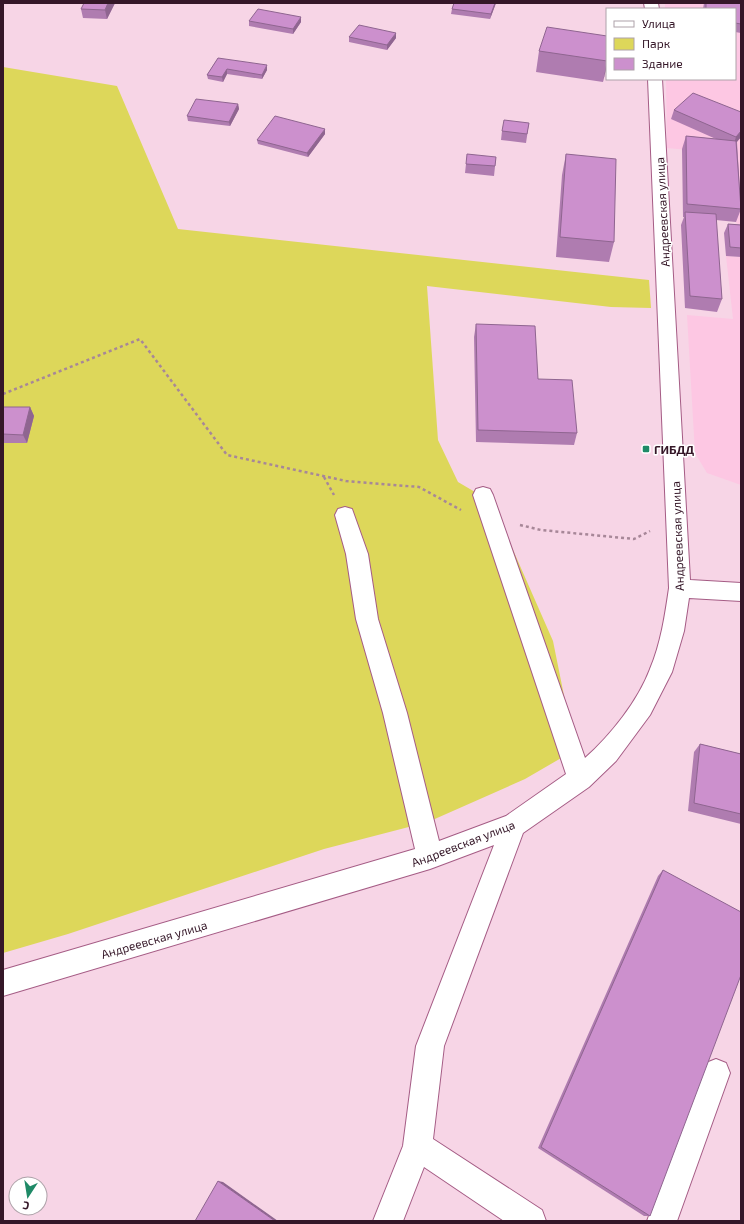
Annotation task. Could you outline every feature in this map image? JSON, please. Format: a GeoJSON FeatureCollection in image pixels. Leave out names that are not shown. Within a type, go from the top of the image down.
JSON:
{"type":"FeatureCollection","features":[{"type":"Feature","properties":{"kind":"street","name":"Андреевская улица"},"geometry":{"type":"LineString","coordinates":[[3,983],[430,857],[514,825],[580,778],[608,753],[642,708],[660,672],[674,631],[680,588],[655,80]]}},
{"type":"Feature","properties":{"kind":"street"},"geometry":{"type":"LineString","coordinates":[[483,495],[580,778]]}},
{"type":"Feature","properties":{"kind":"street"},"geometry":{"type":"LineString","coordinates":[[345,515],[357,554],[367,619],[395,713],[430,857]]}},
{"type":"Feature","properties":{"kind":"street"},"geometry":{"type":"LineString","coordinates":[[680,588],[741,592]]}},
{"type":"Feature","properties":{"kind":"street"},"geometry":{"type":"LineString","coordinates":[[388,1221],[418,1146],[430,1046],[514,825]]}},
{"type":"Feature","properties":{"kind":"street"},"geometry":{"type":"LineString","coordinates":[[662,1221],[716,1073]]}},
{"type":"Feature","properties":{"kind":"street"},"geometry":{"type":"LineString","coordinates":[[418,1146],[531,1221]]}},
{"type":"Feature","properties":{"kind":"path"},"geometry":{"type":"LineString","coordinates":[[3,394],[140,339],[227,455],[346,481],[419,487],[465,512],[541,530],[634,539],[677,519]]}},
{"type":"Feature","properties":{"kind":"shaded area"},"geometry":{"type":"Polygon","coordinates":[[[665,3],[741,3],[741,234],[736,222],[732,154],[667,148],[666,80],[736,80],[736,8],[665,8],[665,3]]]}},
{"type":"Feature","properties":{"kind":"shaded area"},"geometry":{"type":"Polygon","coordinates":[[[726,256],[741,257],[741,485],[707,473],[695,453],[687,315],[733,319],[726,256]]]}},
{"type":"Feature","properties":{"kind":"green space"},"geometry":{"type":"Polygon","coordinates":[[[3,67],[117,86],[178,229],[649,280],[651,308],[611,307],[427,286],[438,440],[458,482],[492,502],[553,641],[575,750],[525,779],[428,822],[324,849],[68,934],[3,953],[3,67]]]}},
{"type":"Feature","properties":{"kind":"building"},"geometry":{"type":"Polygon","coordinates":[[[84,3],[108,3],[105,10],[81,9],[84,3]]]}},
{"type":"Feature","properties":{"kind":"building"},"geometry":{"type":"Polygon","coordinates":[[[454,3],[495,3],[491,14],[452,9],[454,3]]]}},
{"type":"Feature","properties":{"kind":"building"},"geometry":{"type":"Polygon","coordinates":[[[706,3],[741,3],[741,24],[736,23],[736,8],[706,8],[706,3]]]}},
{"type":"Feature","properties":{"kind":"building"},"geometry":{"type":"Polygon","coordinates":[[[258,9],[301,17],[293,29],[249,21],[258,9]]]}},
{"type":"Feature","properties":{"kind":"building"},"geometry":{"type":"Polygon","coordinates":[[[359,25],[396,33],[387,45],[349,37],[359,25]]]}},
{"type":"Feature","properties":{"kind":"building"},"geometry":{"type":"Polygon","coordinates":[[[547,27],[606,36],[606,61],[539,51],[547,27]]]}},
{"type":"Feature","properties":{"kind":"building"},"geometry":{"type":"Polygon","coordinates":[[[218,58],[267,65],[262,75],[227,69],[222,77],[207,75],[218,58]]]}},
{"type":"Feature","properties":{"kind":"building"},"geometry":{"type":"Polygon","coordinates":[[[693,93],[741,112],[741,131],[736,137],[674,110],[693,93]]]}},
{"type":"Feature","properties":{"kind":"building"},"geometry":{"type":"Polygon","coordinates":[[[196,99],[238,104],[229,122],[187,116],[196,99]]]}},
{"type":"Feature","properties":{"kind":"building"},"geometry":{"type":"Polygon","coordinates":[[[275,116],[325,129],[307,153],[257,140],[275,116]]]}},
{"type":"Feature","properties":{"kind":"building"},"geometry":{"type":"Polygon","coordinates":[[[504,120],[529,123],[527,134],[502,131],[504,120]]]}},
{"type":"Feature","properties":{"kind":"building"},"geometry":{"type":"Polygon","coordinates":[[[686,136],[736,141],[741,209],[687,204],[686,136]]]}},
{"type":"Feature","properties":{"kind":"building"},"geometry":{"type":"Polygon","coordinates":[[[467,154],[496,157],[495,166],[466,164],[467,154]]]}},
{"type":"Feature","properties":{"kind":"building"},"geometry":{"type":"Polygon","coordinates":[[[566,154],[616,159],[614,242],[560,237],[566,154]]]}},
{"type":"Feature","properties":{"kind":"building"},"geometry":{"type":"Polygon","coordinates":[[[685,212],[716,214],[722,299],[690,296],[685,212]]]}},
{"type":"Feature","properties":{"kind":"building"},"geometry":{"type":"Polygon","coordinates":[[[728,224],[741,225],[741,248],[730,247],[728,224]]]}},
{"type":"Feature","properties":{"kind":"building"},"geometry":{"type":"Polygon","coordinates":[[[476,324],[535,326],[538,379],[572,380],[577,433],[478,430],[476,324]]]}},
{"type":"Feature","properties":{"kind":"building"},"geometry":{"type":"Polygon","coordinates":[[[3,407],[30,407],[23,435],[3,434],[3,407]]]}},
{"type":"Feature","properties":{"kind":"building"},"geometry":{"type":"Polygon","coordinates":[[[700,744],[741,754],[741,814],[694,803],[700,744]]]}},
{"type":"Feature","properties":{"kind":"building"},"geometry":{"type":"Polygon","coordinates":[[[663,870],[741,912],[741,975],[650,1216],[541,1147],[663,870]]]}},
{"type":"Feature","properties":{"kind":"building"},"geometry":{"type":"Polygon","coordinates":[[[218,1181],[275,1221],[195,1221],[218,1181]]]}},
{"type":"Feature","properties":{"kind":"place","name":"ГИБДД"},"geometry":{"type":"Point","coordinates":[646,449]}}]}
